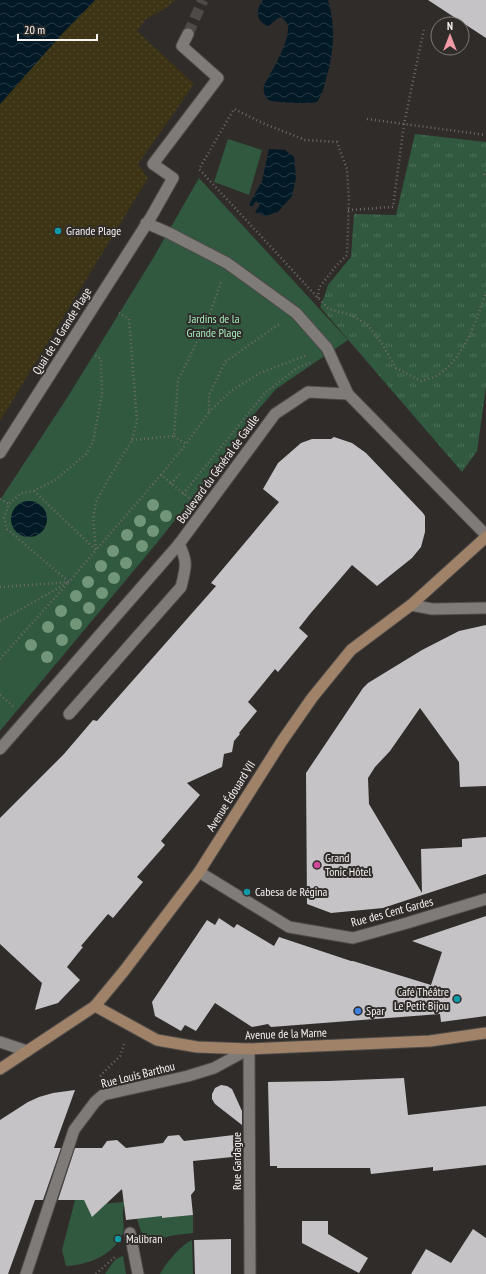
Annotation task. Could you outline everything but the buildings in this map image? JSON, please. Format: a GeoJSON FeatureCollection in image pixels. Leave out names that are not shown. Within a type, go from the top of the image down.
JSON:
{"type":"FeatureCollection","features":[{"type":"Feature","properties":{"kind":"main road","name":"Avenue Édouard VII"},"geometry":{"type":"LineString","coordinates":[[0,1069],[95,1006],[124,971],[199,872],[282,741],[312,698],[351,650],[411,605],[486,536]]}},
{"type":"Feature","properties":{"kind":"main road","name":"Avenue de la Marne"},"geometry":{"type":"LineString","coordinates":[[95,1006],[157,1040],[197,1047],[249,1048],[430,1041],[486,1033]]}},
{"type":"Feature","properties":{"kind":"street","name":"Quai de la Grande Plage"},"geometry":{"type":"LineString","coordinates":[[0,453],[173,178],[153,164],[218,78],[182,46],[188,34]]}},
{"type":"Feature","properties":{"kind":"street"},"geometry":{"type":"LineString","coordinates":[[146,223],[169,233],[227,264],[296,312],[327,348],[348,394],[486,536]]}},
{"type":"Feature","properties":{"kind":"street","name":"Boulevard du Général de Gaulle"},"geometry":{"type":"LineString","coordinates":[[0,749],[179,544],[275,414],[308,392],[348,394]]}},
{"type":"Feature","properties":{"kind":"street"},"geometry":{"type":"LineString","coordinates":[[69,714],[180,587],[185,571],[185,557],[179,544]]}},
{"type":"Feature","properties":{"kind":"street"},"geometry":{"type":"LineString","coordinates":[[411,605],[432,609],[486,608]]}},
{"type":"Feature","properties":{"kind":"street","name":"Rue des Cent Gardes"},"geometry":{"type":"LineString","coordinates":[[199,872],[289,927],[353,938],[486,899]]}},
{"type":"Feature","properties":{"kind":"street"},"geometry":{"type":"LineString","coordinates":[[0,1042],[27,1051]]}},
{"type":"Feature","properties":{"kind":"street","name":"Rue Louis Barthou"},"geometry":{"type":"LineString","coordinates":[[26,1274],[74,1130],[95,1102],[103,1095],[188,1076],[214,1068],[249,1048]]}},
{"type":"Feature","properties":{"kind":"street","name":"Rue Gardague"},"geometry":{"type":"LineString","coordinates":[[249,1048],[250,1274]]}},
{"type":"Feature","properties":{"kind":"street"},"geometry":{"type":"LineString","coordinates":[[130,1233],[138,1274]]}},
{"type":"Feature","properties":{"kind":"path"},"geometry":{"type":"LineString","coordinates":[[348,210],[393,207],[404,124],[424,29]]}},
{"type":"Feature","properties":{"kind":"path"},"geometry":{"type":"LineString","coordinates":[[318,298],[319,288],[336,266],[347,255],[347,169],[337,142],[305,140],[265,124],[234,109],[199,169],[328,310],[351,315],[368,325],[382,344],[396,368],[421,381],[437,376],[459,356],[471,333],[486,292]]}},
{"type":"Feature","properties":{"kind":"path"},"geometry":{"type":"LineString","coordinates":[[367,119],[486,135]]}},
{"type":"Feature","properties":{"kind":"path"},"geometry":{"type":"LineString","coordinates":[[484,175],[486,170]]}},
{"type":"Feature","properties":{"kind":"path"},"geometry":{"type":"LineString","coordinates":[[174,436],[178,380],[207,322],[227,264]]}},
{"type":"Feature","properties":{"kind":"path"},"geometry":{"type":"LineString","coordinates":[[209,412],[209,395],[226,362],[296,312]]}},
{"type":"Feature","properties":{"kind":"path"},"geometry":{"type":"LineString","coordinates":[[96,550],[93,518],[96,502],[132,440],[137,421],[128,319],[119,313]]}},
{"type":"Feature","properties":{"kind":"path"},"geometry":{"type":"LineString","coordinates":[[0,659],[69,582],[161,475],[209,412],[231,390],[260,373],[327,348]]}},
{"type":"Feature","properties":{"kind":"path"},"geometry":{"type":"LineString","coordinates":[[69,582],[7,529],[4,518],[9,504],[21,494],[34,491],[55,480],[86,454],[93,442],[102,393],[101,358],[93,354]]}},
{"type":"Feature","properties":{"kind":"path"},"geometry":{"type":"LineString","coordinates":[[132,440],[174,436],[186,444]]}},
{"type":"Feature","properties":{"kind":"path"},"geometry":{"type":"LineString","coordinates":[[171,484],[182,472]]}},
{"type":"Feature","properties":{"kind":"path"},"geometry":{"type":"LineString","coordinates":[[161,475],[204,509]]}},
{"type":"Feature","properties":{"kind":"path"},"geometry":{"type":"LineString","coordinates":[[34,491],[96,550]]}},
{"type":"Feature","properties":{"kind":"path"},"geometry":{"type":"LineString","coordinates":[[0,499],[9,504]]}},
{"type":"Feature","properties":{"kind":"path"},"geometry":{"type":"LineString","coordinates":[[0,587],[69,582]]}},
{"type":"Feature","properties":{"kind":"path"},"geometry":{"type":"LineString","coordinates":[[0,621],[69,582]]}},
{"type":"Feature","properties":{"kind":"path"},"geometry":{"type":"LineString","coordinates":[[96,1274],[101,1269]]}},
{"type":"Feature","properties":{"kind":"green space"},"geometry":{"type":"Polygon","coordinates":[[[415,134],[486,142],[486,387],[477,451],[462,472],[320,307],[328,285],[351,257],[354,214],[396,215],[415,134]]]}},
{"type":"Feature","properties":{"kind":"green space"},"geometry":{"type":"Polygon","coordinates":[[[228,139],[262,150],[249,195],[214,182],[228,139]]]}},
{"type":"Feature","properties":{"kind":"green space","name":"Jardins de la Grande Plage"},"geometry":{"type":"Polygon","coordinates":[[[199,178],[348,340],[276,389],[250,419],[191,500],[156,544],[0,731],[0,500],[67,398],[152,260],[199,178]]]}},
{"type":"Feature","properties":{"kind":"green space"},"geometry":{"type":"Polygon","coordinates":[[[93,1198],[87,1204],[89,1211],[93,1213],[99,1210],[101,1204],[124,1202],[123,1233],[119,1241],[107,1253],[83,1264],[66,1266],[62,1250],[75,1200],[93,1198]]]}},
{"type":"Feature","properties":{"kind":"green space"},"geometry":{"type":"Polygon","coordinates":[[[160,1198],[162,1218],[193,1215],[193,1233],[153,1240],[141,1232],[137,1219],[136,1201],[160,1198]]]}},
{"type":"Feature","properties":{"kind":"green space"},"geometry":{"type":"Polygon","coordinates":[[[192,1240],[193,1274],[160,1274],[174,1255],[192,1240]]]}},
{"type":"Feature","properties":{"kind":"green space"},"geometry":{"type":"Polygon","coordinates":[[[123,1256],[126,1274],[105,1274],[115,1261],[123,1256]]]}},
{"type":"Feature","properties":{"kind":"sand","name":"Grande Plage"},"geometry":{"type":"Polygon","coordinates":[[[95,0],[175,0],[166,8],[146,19],[137,31],[194,84],[138,164],[148,178],[0,421],[0,104],[62,33],[95,0]]]}},
{"type":"Feature","properties":{"kind":"water"},"geometry":{"type":"Polygon","coordinates":[[[0,0],[95,0],[62,34],[0,104],[0,0]]]}},
{"type":"Feature","properties":{"kind":"water"},"geometry":{"type":"Polygon","coordinates":[[[263,0],[328,0],[331,10],[333,30],[331,59],[322,94],[317,102],[278,102],[267,99],[264,91],[264,85],[283,49],[288,34],[288,26],[281,17],[267,26],[260,21],[258,11],[263,0]]]}},
{"type":"Feature","properties":{"kind":"water"},"geometry":{"type":"Polygon","coordinates":[[[269,149],[285,150],[294,157],[296,178],[292,196],[278,212],[265,216],[255,212],[260,205],[256,201],[252,207],[249,205],[262,181],[269,149]]]}},
{"type":"Feature","properties":{"kind":"water"},"geometry":{"type":"Polygon","coordinates":[[[33,501],[42,506],[46,512],[46,526],[42,532],[33,537],[25,537],[16,532],[12,526],[11,515],[16,506],[22,502],[33,501]]]}},
{"type":"Feature","properties":{"kind":"tunnel"},"geometry":{"type":"LineString","coordinates":[[188,34],[203,0]]}},
{"type":"Feature","properties":{"kind":"place","name":"Grande Plage"},"geometry":{"type":"Point","coordinates":[58,231]}},
{"type":"Feature","properties":{"kind":"place","name":"Grand Tonic Hôtel"},"geometry":{"type":"Point","coordinates":[317,865]}},
{"type":"Feature","properties":{"kind":"place","name":"Cabesa de Régina"},"geometry":{"type":"Point","coordinates":[247,892]}},
{"type":"Feature","properties":{"kind":"place","name":"Café Théâtre Le Petit Bijou"},"geometry":{"type":"Point","coordinates":[457,999]}},
{"type":"Feature","properties":{"kind":"place","name":"Spar"},"geometry":{"type":"Point","coordinates":[358,1011]}},
{"type":"Feature","properties":{"kind":"place","name":"Malibran"},"geometry":{"type":"Point","coordinates":[118,1239]}}]}
